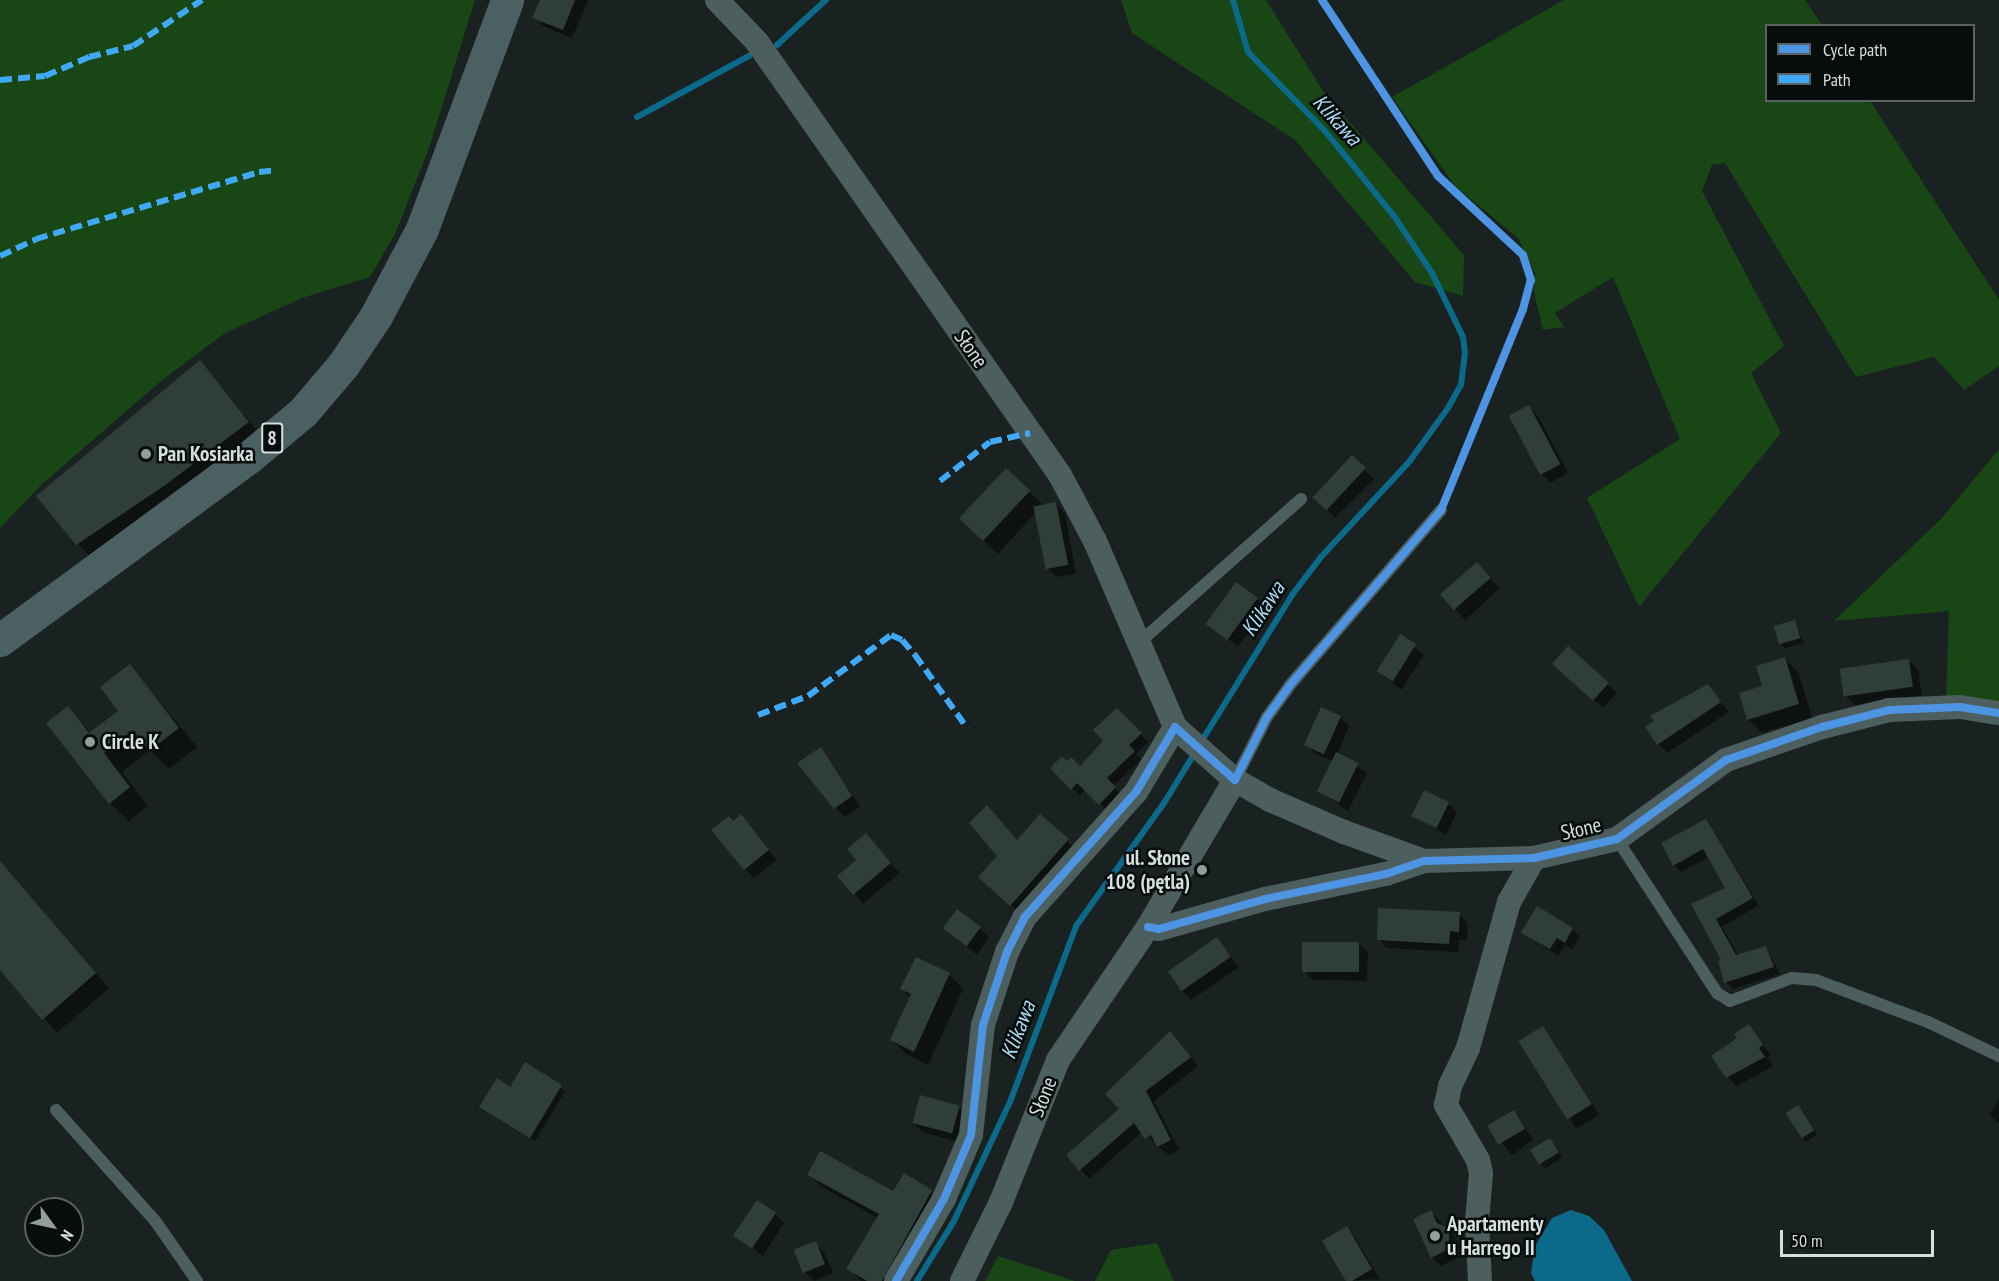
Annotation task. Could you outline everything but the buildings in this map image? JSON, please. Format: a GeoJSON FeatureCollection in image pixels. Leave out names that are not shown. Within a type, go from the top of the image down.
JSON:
{"type":"FeatureCollection","features":[{"type":"Feature","properties":{"kind":"highway","name":"8"},"geometry":{"type":"LineString","coordinates":[[489,43],[501,0]]}},
{"type":"Feature","properties":{"kind":"highway","name":"8"},"geometry":{"type":"LineString","coordinates":[[0,640],[222,478],[303,412],[323,389],[376,316],[417,238],[507,0]]}},
{"type":"Feature","properties":{"kind":"street","name":"Słone"},"geometry":{"type":"LineString","coordinates":[[717,0],[757,42],[1060,475],[1095,541],[1182,733]]}},
{"type":"Feature","properties":{"kind":"street","name":"Słone"},"geometry":{"type":"LineString","coordinates":[[1148,927],[1159,930],[1265,899],[1386,874],[1424,861],[1534,858],[1617,839],[1716,766],[1761,746],[1889,710],[1960,707],[1999,713]]}},
{"type":"Feature","properties":{"kind":"street"},"geometry":{"type":"LineString","coordinates":[[896,1281],[944,1199],[971,1135],[983,1024],[1015,935],[1043,892],[1106,829],[1182,733],[1235,780]]}},
{"type":"Feature","properties":{"kind":"street","name":"Słone"},"geometry":{"type":"LineString","coordinates":[[962,1281],[1001,1202],[1058,1060],[1148,927],[1235,780],[1344,832],[1424,861]]}},
{"type":"Feature","properties":{"kind":"street"},"geometry":{"type":"LineString","coordinates":[[1480,1281],[1477,1221],[1481,1173],[1478,1160],[1446,1105],[1449,1086],[1468,1048],[1509,903],[1534,858]]}},
{"type":"Feature","properties":{"kind":"lane"},"geometry":{"type":"LineString","coordinates":[[1141,641],[1301,499]]}},
{"type":"Feature","properties":{"kind":"lane"},"geometry":{"type":"LineString","coordinates":[[1235,780],[1267,717],[1290,685],[1440,510]]}},
{"type":"Feature","properties":{"kind":"lane"},"geometry":{"type":"LineString","coordinates":[[1617,839],[1717,993],[1730,1000],[1792,978],[1816,980],[1928,1022],[1999,1056]]}},
{"type":"Feature","properties":{"kind":"lane"},"geometry":{"type":"LineString","coordinates":[[56,1110],[156,1222],[191,1268],[196,1281]]}},
{"type":"Feature","properties":{"kind":"green space"},"geometry":{"type":"Polygon","coordinates":[[[0,0],[475,0],[429,148],[395,234],[370,277],[302,298],[225,333],[161,381],[41,485],[0,528],[0,0]]]}},
{"type":"Feature","properties":{"kind":"green space"},"geometry":{"type":"Polygon","coordinates":[[[1121,0],[1266,0],[1323,91],[1464,255],[1463,296],[1415,282],[1295,140],[1132,33],[1121,0]]]}},
{"type":"Feature","properties":{"kind":"green space"},"geometry":{"type":"Polygon","coordinates":[[[1564,0],[1805,0],[1821,24],[1765,24],[1765,102],[1871,102],[1999,300],[1999,366],[1964,390],[1934,357],[1856,377],[1725,163],[1712,165],[1702,191],[1784,346],[1751,373],[1781,433],[1639,607],[1587,498],[1680,439],[1613,277],[1555,313],[1564,327],[1543,330],[1534,292],[1535,273],[1518,238],[1455,186],[1392,97],[1564,0]]]}},
{"type":"Feature","properties":{"kind":"green space"},"geometry":{"type":"Polygon","coordinates":[[[1999,449],[1999,705],[1946,700],[1949,611],[1834,621],[1941,519],[1999,449]]]}},
{"type":"Feature","properties":{"kind":"green space"},"geometry":{"type":"Polygon","coordinates":[[[1157,1243],[1174,1281],[1095,1281],[1111,1250],[1157,1243]]]}},
{"type":"Feature","properties":{"kind":"green space"},"geometry":{"type":"Polygon","coordinates":[[[998,1256],[1075,1281],[985,1281],[998,1256]]]}},
{"type":"Feature","properties":{"kind":"water"},"geometry":{"type":"Polygon","coordinates":[[[1571,1210],[1589,1216],[1604,1230],[1632,1281],[1535,1281],[1531,1273],[1535,1246],[1552,1218],[1571,1210]]]}},
{"type":"Feature","properties":{"kind":"waterway"},"geometry":{"type":"LineString","coordinates":[[777,45],[826,0]]}},
{"type":"Feature","properties":{"kind":"waterway","name":"Klikawa"},"geometry":{"type":"LineString","coordinates":[[1201,742],[1292,595],[1321,557],[1409,462],[1448,408],[1461,385],[1465,353],[1463,337],[1432,273],[1394,216],[1325,131],[1248,52],[1233,0]]}},
{"type":"Feature","properties":{"kind":"waterway"},"geometry":{"type":"LineString","coordinates":[[637,117],[749,56]]}},
{"type":"Feature","properties":{"kind":"waterway","name":"Klikawa"},"geometry":{"type":"LineString","coordinates":[[917,1281],[954,1221],[1010,1102],[1076,926],[1164,803],[1196,751]]}},
{"type":"Feature","properties":{"kind":"marked path"},"geometry":{"type":"LineString","coordinates":[[0,80],[45,76],[89,57],[133,46],[202,0]]}},
{"type":"Feature","properties":{"kind":"marked path"},"geometry":{"type":"LineString","coordinates":[[0,256],[36,239],[259,172],[277,170]]}},
{"type":"Feature","properties":{"kind":"marked path"},"geometry":{"type":"LineString","coordinates":[[940,481],[990,442],[1030,433]]}},
{"type":"Feature","properties":{"kind":"marked path"},"geometry":{"type":"LineString","coordinates":[[758,715],[808,696],[891,635],[902,640],[915,655],[967,728]]}},
{"type":"Feature","properties":{"kind":"cycle path"},"geometry":{"type":"LineString","coordinates":[[896,1281],[944,1199],[971,1135],[983,1025],[1007,952],[1024,918],[1136,792],[1175,727],[1235,780],[1267,717],[1290,685],[1441,510],[1523,309],[1531,280],[1523,255],[1438,176],[1322,0]]}},
{"type":"Feature","properties":{"kind":"cycle path"},"geometry":{"type":"LineString","coordinates":[[1148,927],[1159,929],[1265,899],[1386,874],[1424,861],[1534,858],[1617,839],[1726,760],[1822,727],[1889,710],[1960,707],[1999,713]]}},
{"type":"Feature","properties":{"kind":"place","name":"Pan Kosiarka"},"geometry":{"type":"Point","coordinates":[146,454]}},
{"type":"Feature","properties":{"kind":"place","name":"Circle K"},"geometry":{"type":"Point","coordinates":[90,742]}},
{"type":"Feature","properties":{"kind":"place","name":"ul. Słone 108 (pętla)"},"geometry":{"type":"Point","coordinates":[1202,870]}},
{"type":"Feature","properties":{"kind":"place","name":"Apartamenty u Harrego II"},"geometry":{"type":"Point","coordinates":[1435,1236]}}]}
